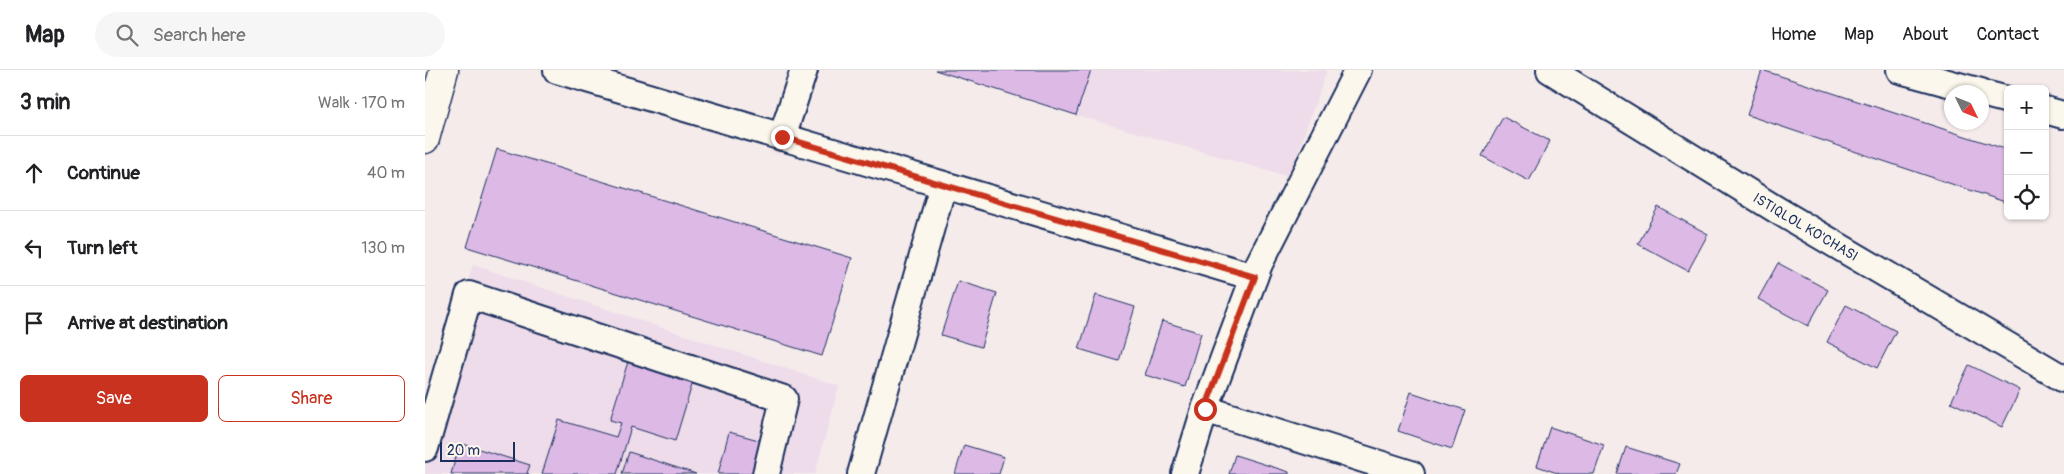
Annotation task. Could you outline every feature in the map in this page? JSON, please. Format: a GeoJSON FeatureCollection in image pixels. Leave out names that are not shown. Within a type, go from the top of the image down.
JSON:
{"type":"FeatureCollection","features":[{"type":"Feature","properties":{"kind":"main road"},"geometry":{"type":"LineString","coordinates":[[425,139],[444,70]]}},
{"type":"Feature","properties":{"kind":"street"},"geometry":{"type":"LineString","coordinates":[[557,70],[1255,277]]}},
{"type":"Feature","properties":{"kind":"street"},"geometry":{"type":"LineString","coordinates":[[782,137],[804,70]]}},
{"type":"Feature","properties":{"kind":"street"},"geometry":{"type":"LineString","coordinates":[[1185,474],[1205,409],[1255,277],[1357,70]]}},
{"type":"Feature","properties":{"kind":"street","name":"ISTIQLOL KO'CHASI"},"geometry":{"type":"LineString","coordinates":[[1550,70],[1777,210],[2064,379]]}},
{"type":"Feature","properties":{"kind":"street"},"geometry":{"type":"LineString","coordinates":[[1900,70],[1953,85]]}},
{"type":"Feature","properties":{"kind":"street"},"geometry":{"type":"LineString","coordinates":[[1989,95],[2004,99]]}},
{"type":"Feature","properties":{"kind":"street"},"geometry":{"type":"LineString","coordinates":[[861,474],[943,184]]}},
{"type":"Feature","properties":{"kind":"street"},"geometry":{"type":"LineString","coordinates":[[425,448],[469,295],[784,399],[766,474]]}},
{"type":"Feature","properties":{"kind":"street"},"geometry":{"type":"LineString","coordinates":[[1205,409],[1411,474]]}},
{"type":"Feature","properties":{"kind":"shaded area"},"geometry":{"type":"Polygon","coordinates":[[[935,70],[1327,70],[1289,177],[1076,115],[935,70]]]}},
{"type":"Feature","properties":{"kind":"shaded area"},"geometry":{"type":"Polygon","coordinates":[[[473,265],[839,386],[815,474],[425,474],[425,418],[473,265]]]}},
{"type":"Feature","properties":{"kind":"building"},"geometry":{"type":"Polygon","coordinates":[[[935,70],[1091,70],[1076,115],[935,70]]]}},
{"type":"Feature","properties":{"kind":"building"},"geometry":{"type":"Polygon","coordinates":[[[1762,70],[2004,149],[2004,202],[1747,115],[1762,70]]]}},
{"type":"Feature","properties":{"kind":"building"},"geometry":{"type":"Polygon","coordinates":[[[1503,117],[1550,141],[1529,181],[1482,156],[1503,117]]]}},
{"type":"Feature","properties":{"kind":"building"},"geometry":{"type":"Polygon","coordinates":[[[497,149],[852,258],[822,356],[467,247],[497,149]]]}},
{"type":"Feature","properties":{"kind":"building"},"geometry":{"type":"Polygon","coordinates":[[[1658,207],[1708,234],[1688,271],[1638,244],[1658,207]]]}},
{"type":"Feature","properties":{"kind":"building"},"geometry":{"type":"Polygon","coordinates":[[[1778,263],[1828,290],[1808,326],[1758,299],[1778,263]]]}},
{"type":"Feature","properties":{"kind":"building"},"geometry":{"type":"Polygon","coordinates":[[[958,281],[997,293],[981,347],[941,335],[958,281]]]}},
{"type":"Feature","properties":{"kind":"building"},"geometry":{"type":"Polygon","coordinates":[[[1096,295],[1135,307],[1119,361],[1079,349],[1096,295]]]}},
{"type":"Feature","properties":{"kind":"building"},"geometry":{"type":"Polygon","coordinates":[[[1846,305],[1896,331],[1877,368],[1827,342],[1846,305]]]}},
{"type":"Feature","properties":{"kind":"building"},"geometry":{"type":"Polygon","coordinates":[[[1162,321],[1201,333],[1185,387],[1145,375],[1162,321]]]}},
{"type":"Feature","properties":{"kind":"building"},"geometry":{"type":"Polygon","coordinates":[[[630,355],[695,375],[675,441],[631,427],[617,474],[542,474],[559,420],[616,437],[621,423],[610,420],[630,355]]]}},
{"type":"Feature","properties":{"kind":"building"},"geometry":{"type":"Polygon","coordinates":[[[1969,365],[2020,390],[2002,427],[1951,402],[1969,365]]]}},
{"type":"Feature","properties":{"kind":"building"},"geometry":{"type":"Polygon","coordinates":[[[1411,392],[1465,410],[1452,449],[1398,431],[1411,392]]]}},
{"type":"Feature","properties":{"kind":"building"},"geometry":{"type":"Polygon","coordinates":[[[1550,427],[1604,445],[1594,474],[1560,474],[1537,466],[1550,427]]]}},
{"type":"Feature","properties":{"kind":"building"},"geometry":{"type":"Polygon","coordinates":[[[729,432],[766,442],[758,474],[718,474],[729,432]]]}},
{"type":"Feature","properties":{"kind":"building"},"geometry":{"type":"Polygon","coordinates":[[[460,443],[530,465],[527,473],[529,474],[451,474],[460,443]]]}},
{"type":"Feature","properties":{"kind":"building"},"geometry":{"type":"Polygon","coordinates":[[[964,445],[1004,457],[999,474],[955,474],[964,445]]]}},
{"type":"Feature","properties":{"kind":"building"},"geometry":{"type":"Polygon","coordinates":[[[1626,447],[1680,464],[1676,474],[1617,474],[1626,447]]]}},
{"type":"Feature","properties":{"kind":"building"},"geometry":{"type":"Polygon","coordinates":[[[629,452],[696,474],[622,474],[629,452]]]}},
{"type":"Feature","properties":{"kind":"building"},"geometry":{"type":"Polygon","coordinates":[[[1235,455],[1289,472],[1289,474],[1229,474],[1235,455]]]}},
{"type":"Feature","properties":{"kind":"route"},"geometry":{"type":"LineString","coordinates":[[782,137],[1255,277],[1205,409]]}}]}
